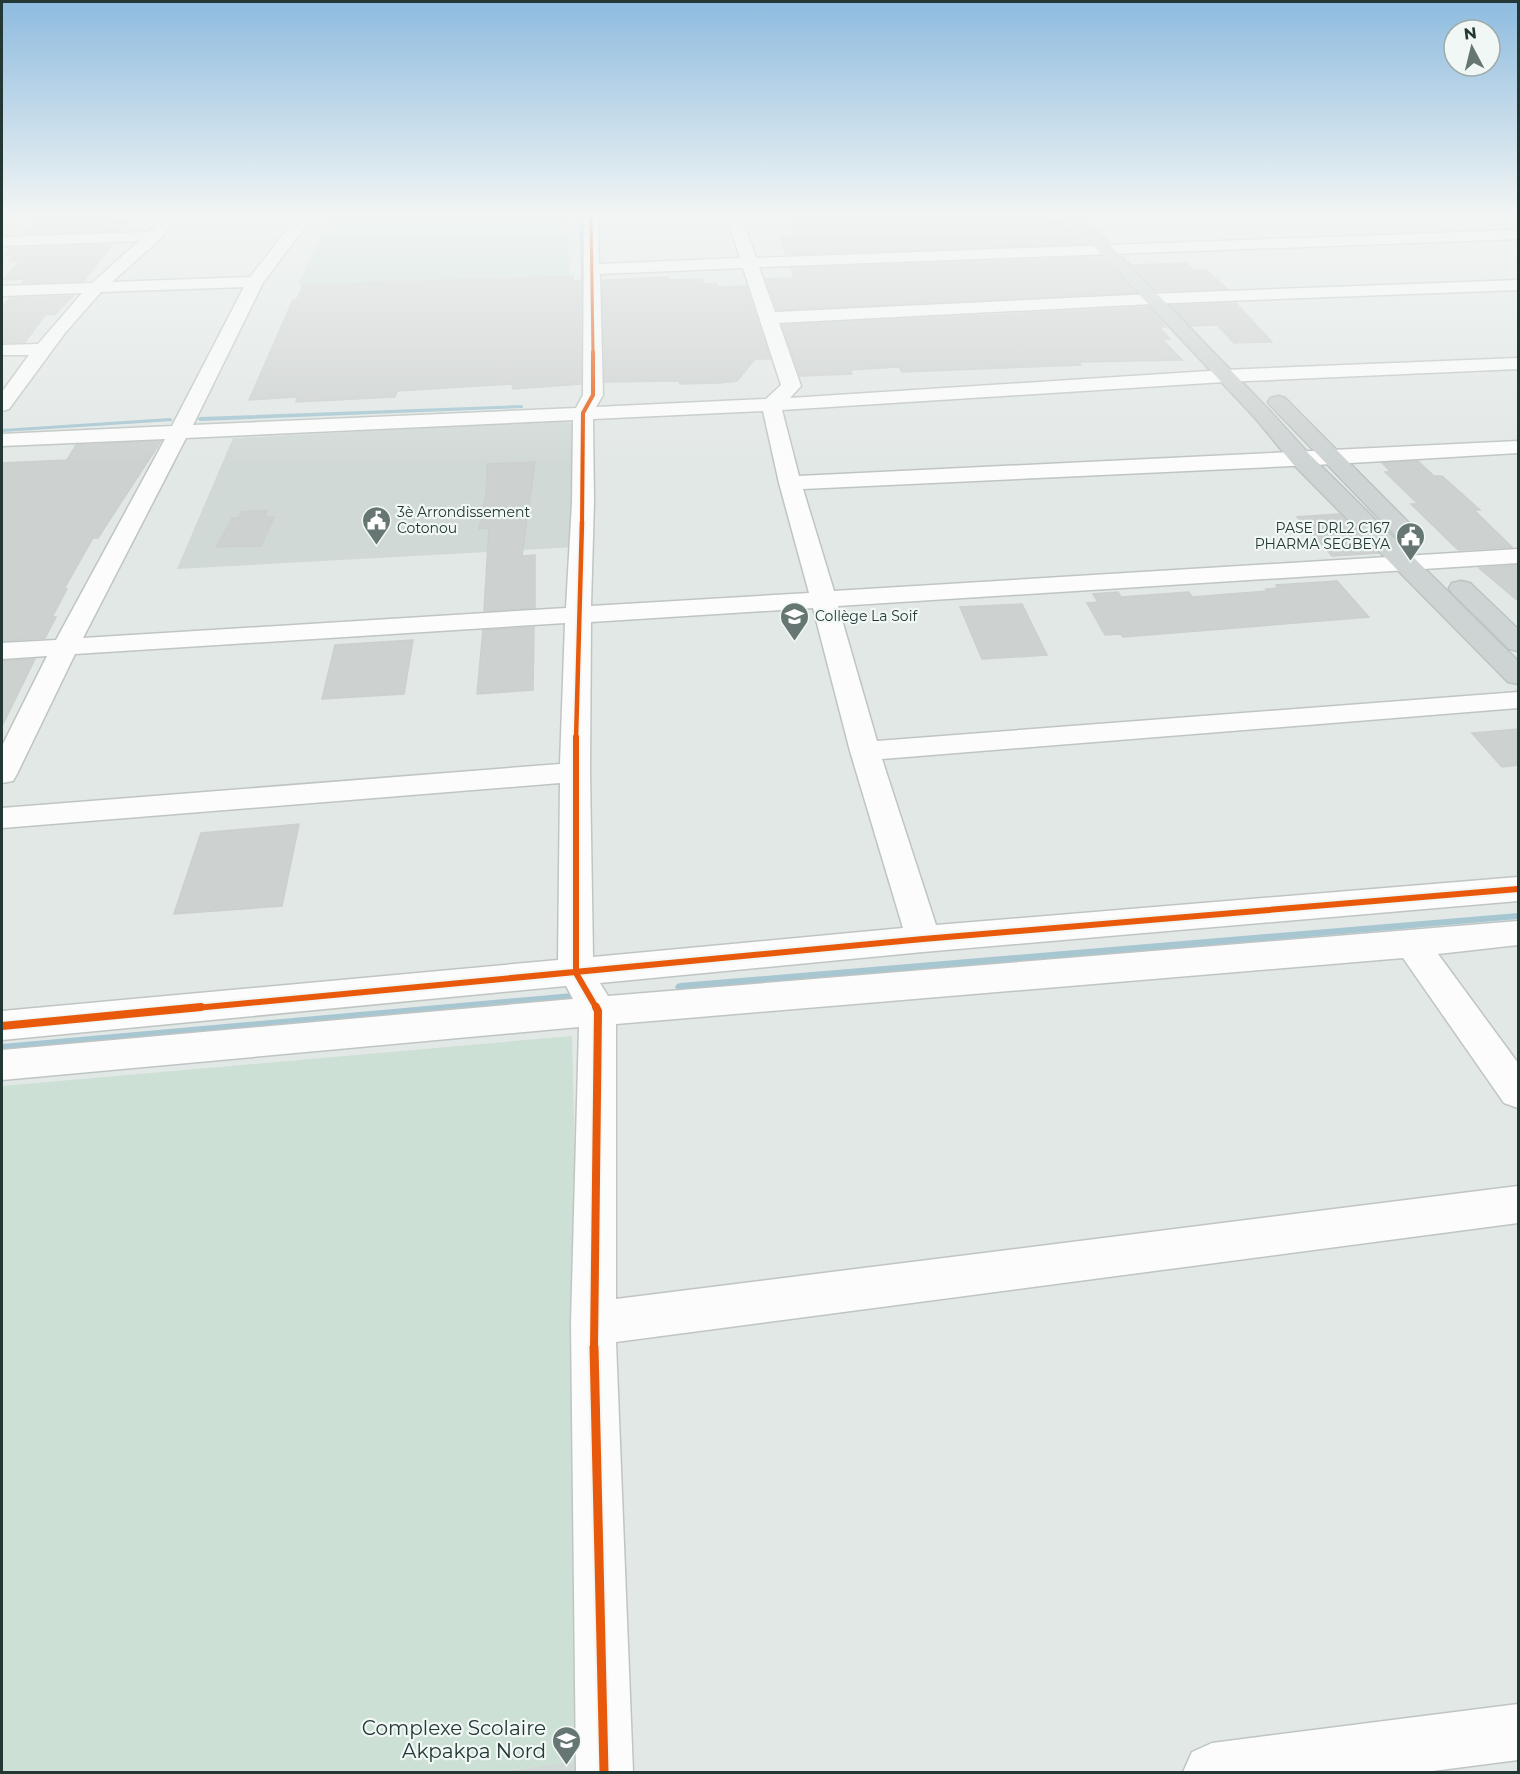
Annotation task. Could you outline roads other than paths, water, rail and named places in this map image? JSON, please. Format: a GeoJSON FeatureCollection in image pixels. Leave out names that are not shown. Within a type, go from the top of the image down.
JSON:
{"type":"FeatureCollection","features":[{"type":"Feature","properties":{"kind":"main road"},"geometry":{"type":"LineString","coordinates":[[1164,299],[1232,369],[1334,458],[1434,562],[1518,643]]}},
{"type":"Feature","properties":{"kind":"main road"},"geometry":{"type":"LineString","coordinates":[[1232,369],[1263,415],[1301,459],[1518,676]]}},
{"type":"Feature","properties":{"kind":"street"},"geometry":{"type":"LineString","coordinates":[[5,415],[42,349],[87,299]]}},
{"type":"Feature","properties":{"kind":"street"},"geometry":{"type":"LineString","coordinates":[[2,774],[65,647],[246,299]]}},
{"type":"Feature","properties":{"kind":"street"},"geometry":{"type":"LineString","coordinates":[[592,299],[578,615],[575,772],[587,992],[604,1773]]}},
{"type":"Feature","properties":{"kind":"street"},"geometry":{"type":"LineString","coordinates":[[761,299],[791,386]]}},
{"type":"Feature","properties":{"kind":"street"},"geometry":{"type":"LineString","coordinates":[[768,318],[1147,299]]}},
{"type":"Feature","properties":{"kind":"street"},"geometry":{"type":"LineString","coordinates":[[588,404],[771,405],[1518,347]]}},
{"type":"Feature","properties":{"kind":"street"},"geometry":{"type":"LineString","coordinates":[[2,350],[42,349]]}},
{"type":"Feature","properties":{"kind":"street"},"geometry":{"type":"LineString","coordinates":[[2,440],[184,422],[588,404],[791,386],[1232,369],[1518,363]]}},
{"type":"Feature","properties":{"kind":"street"},"geometry":{"type":"LineString","coordinates":[[771,405],[791,386]]}},
{"type":"Feature","properties":{"kind":"street"},"geometry":{"type":"LineString","coordinates":[[771,405],[790,483],[865,751],[923,939]]}},
{"type":"Feature","properties":{"kind":"street"},"geometry":{"type":"LineString","coordinates":[[130,415],[184,422]]}},
{"type":"Feature","properties":{"kind":"street"},"geometry":{"type":"LineString","coordinates":[[790,483],[1334,458],[1518,447]]}},
{"type":"Feature","properties":{"kind":"street"},"geometry":{"type":"LineString","coordinates":[[2,651],[1518,556]]}},
{"type":"Feature","properties":{"kind":"street"},"geometry":{"type":"LineString","coordinates":[[865,751],[1518,700]]}},
{"type":"Feature","properties":{"kind":"street"},"geometry":{"type":"LineString","coordinates":[[2,818],[575,772]]}},
{"type":"Feature","properties":{"kind":"street"},"geometry":{"type":"LineString","coordinates":[[2,1065],[587,992],[923,939],[1518,889]]}},
{"type":"Feature","properties":{"kind":"street"},"geometry":{"type":"LineString","coordinates":[[2,1026],[1412,944],[1518,933]]}},
{"type":"Feature","properties":{"kind":"street"},"geometry":{"type":"LineString","coordinates":[[1412,944],[1518,1092]]}},
{"type":"Feature","properties":{"kind":"street"},"geometry":{"type":"LineString","coordinates":[[593,1323],[1518,1205]]}},
{"type":"Feature","properties":{"kind":"street"},"geometry":{"type":"LineString","coordinates":[[1212,1773],[1518,1732]]}},
{"type":"Feature","properties":{"kind":"waterway"},"geometry":{"type":"LineString","coordinates":[[200,419],[521,407]]}},
{"type":"Feature","properties":{"kind":"waterway"},"geometry":{"type":"LineString","coordinates":[[3,431],[170,420]]}},
{"type":"Feature","properties":{"kind":"waterway"},"geometry":{"type":"LineString","coordinates":[[680,987],[1518,916]]}},
{"type":"Feature","properties":{"kind":"waterway"},"geometry":{"type":"LineString","coordinates":[[2,1048],[584,996]]}},
{"type":"Feature","properties":{"kind":"place","name":"3è Arrondissement Cotonou"},"geometry":{"type":"Point","coordinates":[376,546]}},
{"type":"Feature","properties":{"kind":"place","name":"PASE DRL2 C167 PHARMA SEGBEYA"},"geometry":{"type":"Point","coordinates":[1411,562]}},
{"type":"Feature","properties":{"kind":"place","name":"Collège La Soif"},"geometry":{"type":"Point","coordinates":[794,642]}},
{"type":"Feature","properties":{"kind":"place","name":"Complexe Scolaire Akpakpa Nord"},"geometry":{"type":"Point","coordinates":[567,1766]}}]}
